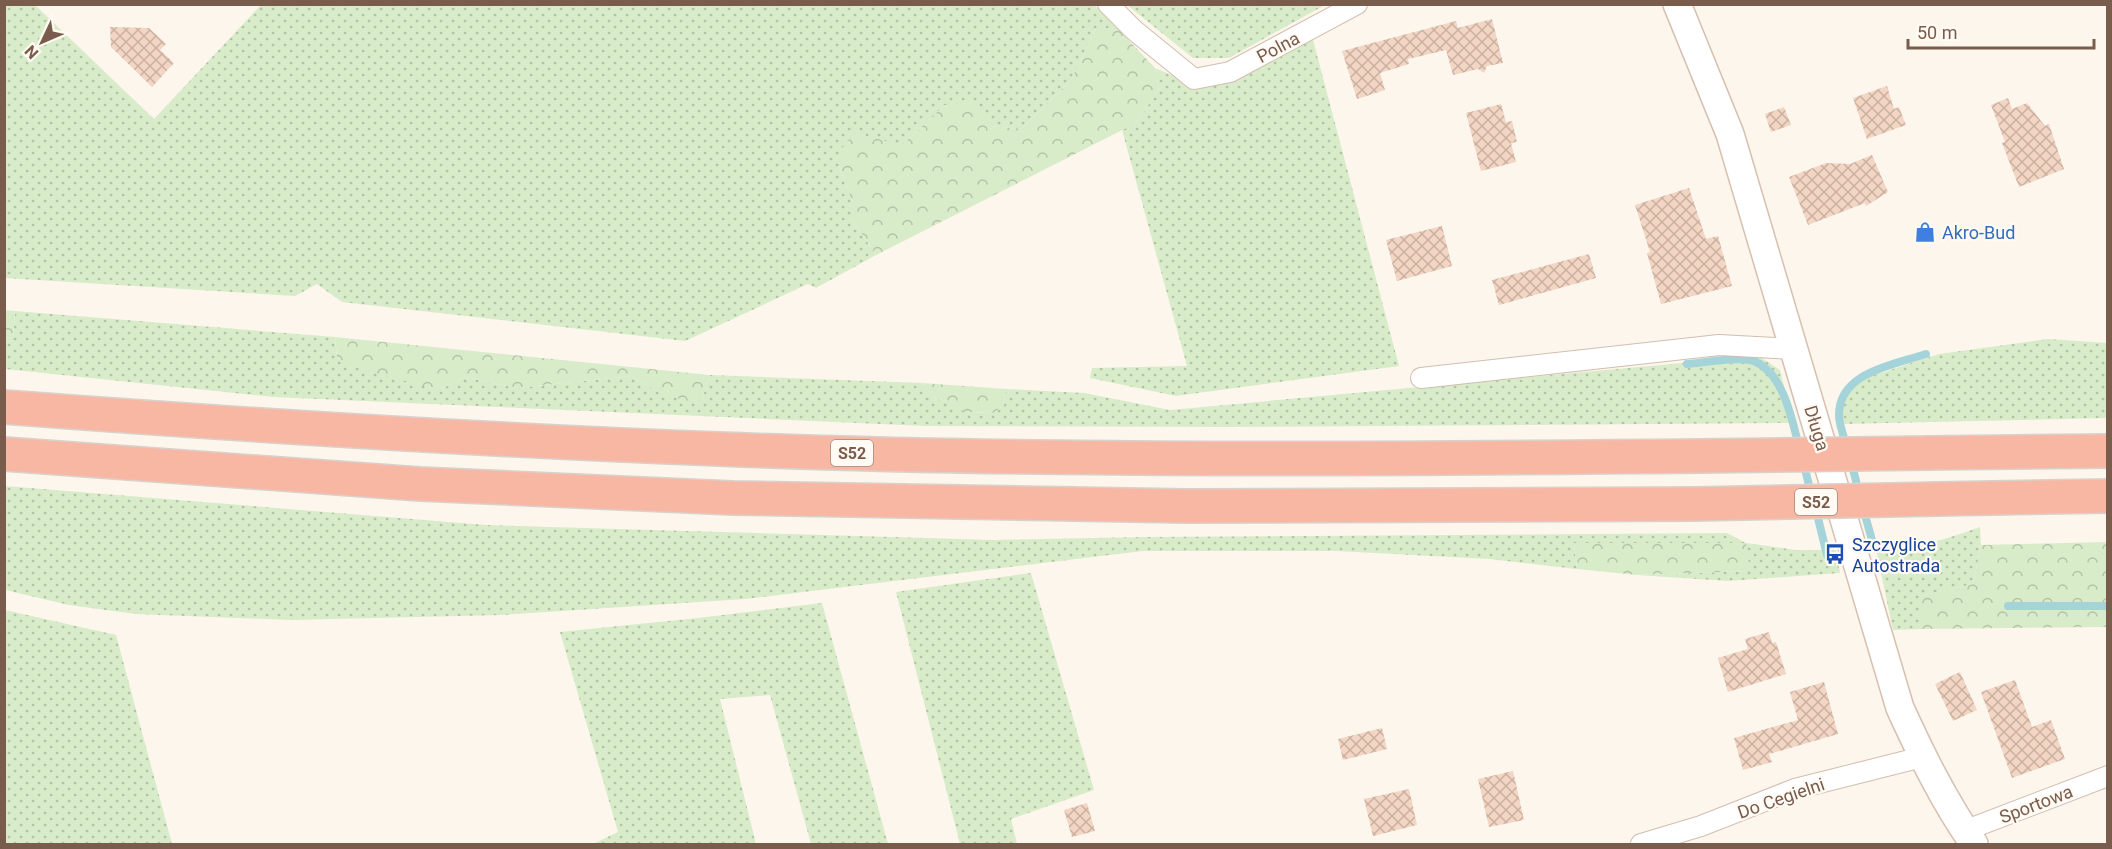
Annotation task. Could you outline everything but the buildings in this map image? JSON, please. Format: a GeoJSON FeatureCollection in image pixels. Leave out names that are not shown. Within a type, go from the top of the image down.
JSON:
{"type":"FeatureCollection","features":[{"type":"Feature","properties":{"kind":"highway","name":"S52"},"geometry":{"type":"LineString","coordinates":[[4,407],[206,423],[720,449],[1111,458],[1432,459],[2108,451]]}},
{"type":"Feature","properties":{"kind":"highway","name":"S52"},"geometry":{"type":"LineString","coordinates":[[4,454],[420,484],[733,498],[1187,506],[1694,504],[2108,496]]}},
{"type":"Feature","properties":{"kind":"street","name":"Polna"},"geometry":{"type":"LineString","coordinates":[[1107,4],[1134,30],[1194,79],[1230,72],[1358,4]]}},
{"type":"Feature","properties":{"kind":"street","name":"Długa"},"geometry":{"type":"LineString","coordinates":[[1677,4],[1730,134],[1900,708],[1946,803],[1969,838]]}},
{"type":"Feature","properties":{"kind":"street"},"geometry":{"type":"LineString","coordinates":[[1421,378],[1719,345],[1794,350]]}},
{"type":"Feature","properties":{"kind":"street","name":"Do Cegielni"},"geometry":{"type":"LineString","coordinates":[[1641,844],[1701,826],[1795,789],[1922,757]]}},
{"type":"Feature","properties":{"kind":"street","name":"Sportowa"},"geometry":{"type":"LineString","coordinates":[[1969,838],[2108,777]]}},
{"type":"Feature","properties":{"kind":"green space"},"geometry":{"type":"Polygon","coordinates":[[[1093,4],[1117,28],[1096,28],[1071,80],[1021,129],[991,126],[945,105],[902,145],[839,166],[852,201],[852,219],[876,255],[816,288],[808,284],[685,341],[342,302],[317,284],[295,296],[5,278],[4,5],[35,5],[154,119],[261,5],[1093,4]]]}},
{"type":"Feature","properties":{"kind":"green space"},"geometry":{"type":"Polygon","coordinates":[[[1127,5],[1325,5],[1229,58],[1193,58],[1127,5]]]}},
{"type":"Feature","properties":{"kind":"green space"},"geometry":{"type":"Polygon","coordinates":[[[1096,28],[1117,28],[1155,68],[1159,89],[1136,123],[876,255],[852,219],[852,201],[839,166],[842,148],[855,133],[902,145],[945,105],[974,101],[991,126],[1021,129],[1071,80],[1096,28]]]}},
{"type":"Feature","properties":{"kind":"green space"},"geometry":{"type":"Polygon","coordinates":[[[1312,36],[1399,366],[1176,396],[1090,378],[1092,368],[1187,366],[1122,130],[1136,123],[1159,89],[1155,68],[1188,82],[1312,36]]]}},
{"type":"Feature","properties":{"kind":"green space"},"geometry":{"type":"Polygon","coordinates":[[[5,310],[15,311],[13,337],[5,338],[5,310]]]}},
{"type":"Feature","properties":{"kind":"green space"},"geometry":{"type":"Polygon","coordinates":[[[15,311],[335,337],[337,357],[441,389],[466,377],[516,388],[632,376],[660,393],[702,399],[710,375],[922,383],[936,399],[950,401],[965,412],[993,413],[1004,405],[1006,389],[1084,393],[1170,410],[1759,356],[1780,370],[1793,423],[1225,427],[925,426],[274,397],[5,369],[5,338],[13,337],[15,311]]]}},
{"type":"Feature","properties":{"kind":"green space"},"geometry":{"type":"Polygon","coordinates":[[[335,337],[710,375],[702,399],[694,403],[660,393],[632,376],[516,388],[466,377],[441,389],[431,388],[344,364],[337,357],[335,337]]]}},
{"type":"Feature","properties":{"kind":"green space"},"geometry":{"type":"Polygon","coordinates":[[[2048,339],[2107,343],[2107,418],[1842,424],[1842,402],[1853,385],[1865,378],[1939,354],[2048,339]]]}},
{"type":"Feature","properties":{"kind":"green space"},"geometry":{"type":"Polygon","coordinates":[[[922,383],[1006,389],[1004,405],[993,413],[965,412],[950,401],[936,399],[922,383]]]}},
{"type":"Feature","properties":{"kind":"green space"},"geometry":{"type":"Polygon","coordinates":[[[5,486],[486,525],[994,540],[1727,533],[1746,543],[1796,550],[1836,550],[1840,573],[1728,581],[1637,575],[1750,571],[1745,543],[1574,543],[1577,569],[1489,559],[1336,551],[1143,551],[745,599],[501,615],[291,620],[136,614],[69,605],[5,590],[5,486]]]}},
{"type":"Feature","properties":{"kind":"green space"},"geometry":{"type":"Polygon","coordinates":[[[1980,527],[1981,545],[1973,584],[1921,596],[1921,629],[1893,630],[1876,549],[1929,543],[1980,527]]]}},
{"type":"Feature","properties":{"kind":"green space"},"geometry":{"type":"Polygon","coordinates":[[[2107,542],[2107,627],[1921,629],[1920,596],[1973,584],[1981,545],[2107,542]]]}},
{"type":"Feature","properties":{"kind":"green space"},"geometry":{"type":"Polygon","coordinates":[[[1574,543],[1746,543],[1750,571],[1637,575],[1577,569],[1574,543]]]}},
{"type":"Feature","properties":{"kind":"green space"},"geometry":{"type":"Polygon","coordinates":[[[1031,573],[1094,790],[1011,819],[1017,844],[960,844],[896,592],[1031,573]]]}},
{"type":"Feature","properties":{"kind":"green space"},"geometry":{"type":"Polygon","coordinates":[[[822,603],[888,844],[811,844],[770,695],[720,699],[756,844],[593,844],[618,832],[560,632],[822,603]]]}},
{"type":"Feature","properties":{"kind":"green space"},"geometry":{"type":"Polygon","coordinates":[[[5,610],[116,635],[172,844],[5,844],[5,610]]]}},
{"type":"Feature","properties":{"kind":"waterway"},"geometry":{"type":"LineString","coordinates":[[1847,447],[1839,415],[1841,400],[1848,389],[1870,372],[1926,354]]}},
{"type":"Feature","properties":{"kind":"waterway"},"geometry":{"type":"LineString","coordinates":[[1687,364],[1742,359],[1756,362],[1766,368],[1780,387],[1799,447]]}},
{"type":"Feature","properties":{"kind":"waterway"},"geometry":{"type":"LineString","coordinates":[[1803,461],[1811,493]]}},
{"type":"Feature","properties":{"kind":"waterway"},"geometry":{"type":"LineString","coordinates":[[1851,461],[1859,493]]}},
{"type":"Feature","properties":{"kind":"waterway"},"geometry":{"type":"LineString","coordinates":[[1863,508],[1872,540]]}},
{"type":"Feature","properties":{"kind":"waterway"},"geometry":{"type":"LineString","coordinates":[[1816,510],[1827,555]]}},
{"type":"Feature","properties":{"kind":"waterway"},"geometry":{"type":"LineString","coordinates":[[2008,606],[2108,606]]}},
{"type":"Feature","properties":{"kind":"place","name":"Akro-Bud"},"geometry":{"type":"Point","coordinates":[1925,232]}},
{"type":"Feature","properties":{"kind":"place","name":"Szczyglice Autostrada"},"geometry":{"type":"Point","coordinates":[1835,554]}}]}
